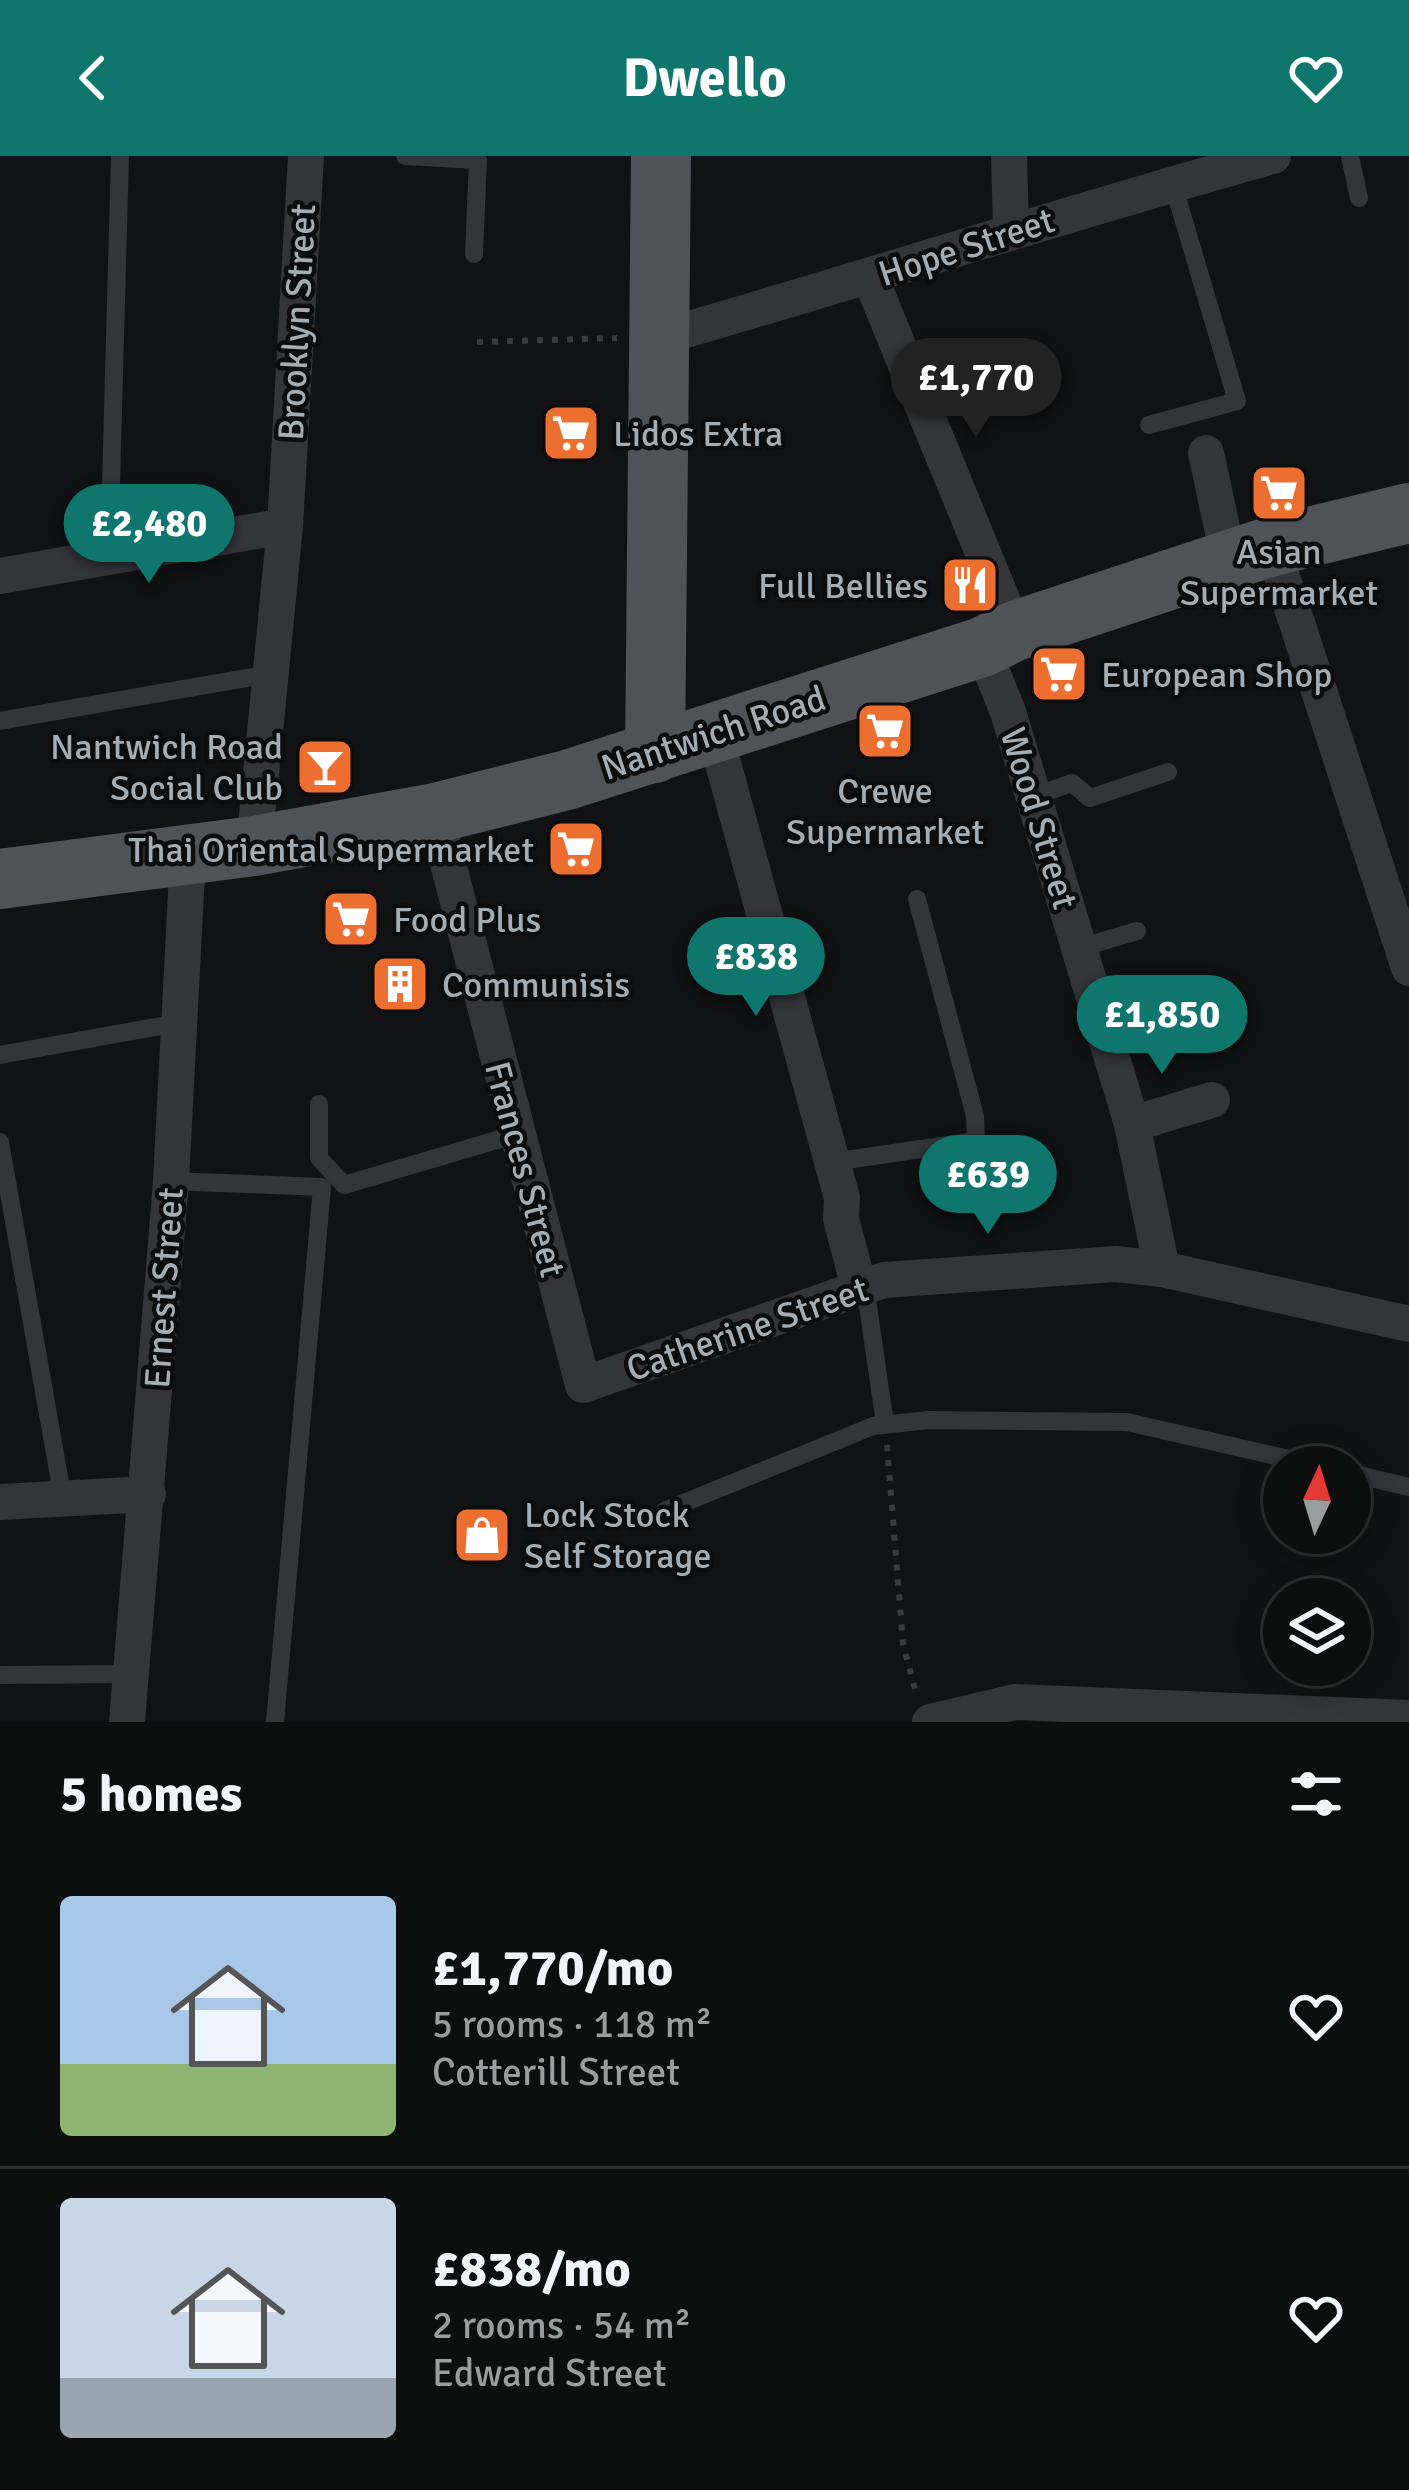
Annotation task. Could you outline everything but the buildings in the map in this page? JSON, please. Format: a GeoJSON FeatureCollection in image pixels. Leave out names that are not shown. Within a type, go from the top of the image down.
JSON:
{"type":"FeatureCollection","features":[{"type":"Feature","properties":{"kind":"main road"},"geometry":{"type":"LineString","coordinates":[[655,753],[646,338],[661,156]]}},
{"type":"Feature","properties":{"kind":"main road","name":"Nantwich Road"},"geometry":{"type":"LineString","coordinates":[[0,879],[254,846],[436,813],[715,734],[784,706],[1250,553],[1409,513]]}},
{"type":"Feature","properties":{"kind":"street","name":"Brooklyn Street"},"geometry":{"type":"LineString","coordinates":[[254,846],[285,526],[306,156]]}},
{"type":"Feature","properties":{"kind":"street"},"geometry":{"type":"LineString","coordinates":[[1009,156],[1010,229]]}},
{"type":"Feature","properties":{"kind":"street","name":"Hope Street"},"geometry":{"type":"LineString","coordinates":[[646,338],[870,277],[1010,229],[1274,156]]}},
{"type":"Feature","properties":{"kind":"street","name":"Wood Street"},"geometry":{"type":"LineString","coordinates":[[870,277],[998,639],[1034,796],[1132,1124],[1162,1269]]}},
{"type":"Feature","properties":{"kind":"street"},"geometry":{"type":"LineString","coordinates":[[1206,453],[1250,553],[1409,968]]}},
{"type":"Feature","properties":{"kind":"street"},"geometry":{"type":"LineString","coordinates":[[0,576],[285,526]]}},
{"type":"Feature","properties":{"kind":"street"},"geometry":{"type":"LineString","coordinates":[[715,734],[832,1162],[859,1287]]}},
{"type":"Feature","properties":{"kind":"street","name":"Frances Street"},"geometry":{"type":"LineString","coordinates":[[436,813],[583,1385]]}},
{"type":"Feature","properties":{"kind":"street","name":"Ernest Street"},"geometry":{"type":"LineString","coordinates":[[127,1722],[171,1181],[188,854]]}},
{"type":"Feature","properties":{"kind":"street"},"geometry":{"type":"LineString","coordinates":[[1132,1124],[1212,1100]]}},
{"type":"Feature","properties":{"kind":"street","name":"Catherine Street"},"geometry":{"type":"LineString","coordinates":[[583,1385],[884,1280],[1116,1264],[1162,1269],[1409,1324]]}},
{"type":"Feature","properties":{"kind":"street"},"geometry":{"type":"LineString","coordinates":[[0,1502],[148,1494]]}},
{"type":"Feature","properties":{"kind":"street"},"geometry":{"type":"LineString","coordinates":[[924,1712],[1016,1702],[1336,1719],[1409,1718]]}},
{"type":"Feature","properties":{"kind":"lane"},"geometry":{"type":"LineString","coordinates":[[109,556],[120,156]]}},
{"type":"Feature","properties":{"kind":"lane"},"geometry":{"type":"LineString","coordinates":[[406,156],[478,160],[474,254]]}},
{"type":"Feature","properties":{"kind":"lane"},"geometry":{"type":"LineString","coordinates":[[1350,156],[1359,198]]}},
{"type":"Feature","properties":{"kind":"lane"},"geometry":{"type":"LineString","coordinates":[[1149,425],[1237,401],[1173,184]]}},
{"type":"Feature","properties":{"kind":"lane"},"geometry":{"type":"LineString","coordinates":[[0,721],[270,674]]}},
{"type":"Feature","properties":{"kind":"lane"},"geometry":{"type":"LineString","coordinates":[[1034,796],[1072,783],[1090,798],[1168,772]]}},
{"type":"Feature","properties":{"kind":"lane"},"geometry":{"type":"LineString","coordinates":[[832,1162],[976,1141],[975,1116],[917,899]]}},
{"type":"Feature","properties":{"kind":"lane"},"geometry":{"type":"LineString","coordinates":[[1079,948],[1137,931]]}},
{"type":"Feature","properties":{"kind":"lane"},"geometry":{"type":"LineString","coordinates":[[0,1055],[178,1023]]}},
{"type":"Feature","properties":{"kind":"lane"},"geometry":{"type":"LineString","coordinates":[[319,1104],[319,1158],[344,1185],[517,1134]]}},
{"type":"Feature","properties":{"kind":"lane"},"geometry":{"type":"LineString","coordinates":[[0,1142],[63,1499]]}},
{"type":"Feature","properties":{"kind":"lane"},"geometry":{"type":"LineString","coordinates":[[171,1181],[322,1187],[275,1722]]}},
{"type":"Feature","properties":{"kind":"lane"},"geometry":{"type":"LineString","coordinates":[[859,1287],[868,1306],[885,1424]]}},
{"type":"Feature","properties":{"kind":"lane"},"geometry":{"type":"LineString","coordinates":[[664,1510],[885,1424],[1127,1422],[1263,1453]]}},
{"type":"Feature","properties":{"kind":"lane"},"geometry":{"type":"LineString","coordinates":[[1371,1478],[1409,1486]]}},
{"type":"Feature","properties":{"kind":"lane"},"geometry":{"type":"LineString","coordinates":[[0,1675],[132,1674]]}},
{"type":"Feature","properties":{"kind":"path"},"geometry":{"type":"LineString","coordinates":[[477,342],[646,338]]}},
{"type":"Feature","properties":{"kind":"path"},"geometry":{"type":"LineString","coordinates":[[885,1424],[903,1644],[924,1712]]}},
{"type":"Feature","properties":{"kind":"place","name":"Lidos Extra"},"geometry":{"type":"Point","coordinates":[571,433]}},
{"type":"Feature","properties":{"kind":"place","name":"Asian Supermarket"},"geometry":{"type":"Point","coordinates":[1279,493]}},
{"type":"Feature","properties":{"kind":"place","name":"Full Bellies"},"geometry":{"type":"Point","coordinates":[970,585]}},
{"type":"Feature","properties":{"kind":"place","name":"European Shop"},"geometry":{"type":"Point","coordinates":[1059,674]}},
{"type":"Feature","properties":{"kind":"place","name":"Crewe Supermarket"},"geometry":{"type":"Point","coordinates":[885,731]}},
{"type":"Feature","properties":{"kind":"place","name":"Nantwich Road Social Club"},"geometry":{"type":"Point","coordinates":[325,767]}},
{"type":"Feature","properties":{"kind":"place","name":"Thai Oriental Supermarket"},"geometry":{"type":"Point","coordinates":[576,849]}},
{"type":"Feature","properties":{"kind":"place","name":"Food Plus"},"geometry":{"type":"Point","coordinates":[351,919]}},
{"type":"Feature","properties":{"kind":"place","name":"Communisis"},"geometry":{"type":"Point","coordinates":[400,984]}},
{"type":"Feature","properties":{"kind":"place","name":"Lock Stock Self Storage"},"geometry":{"type":"Point","coordinates":[482,1535]}}]}
